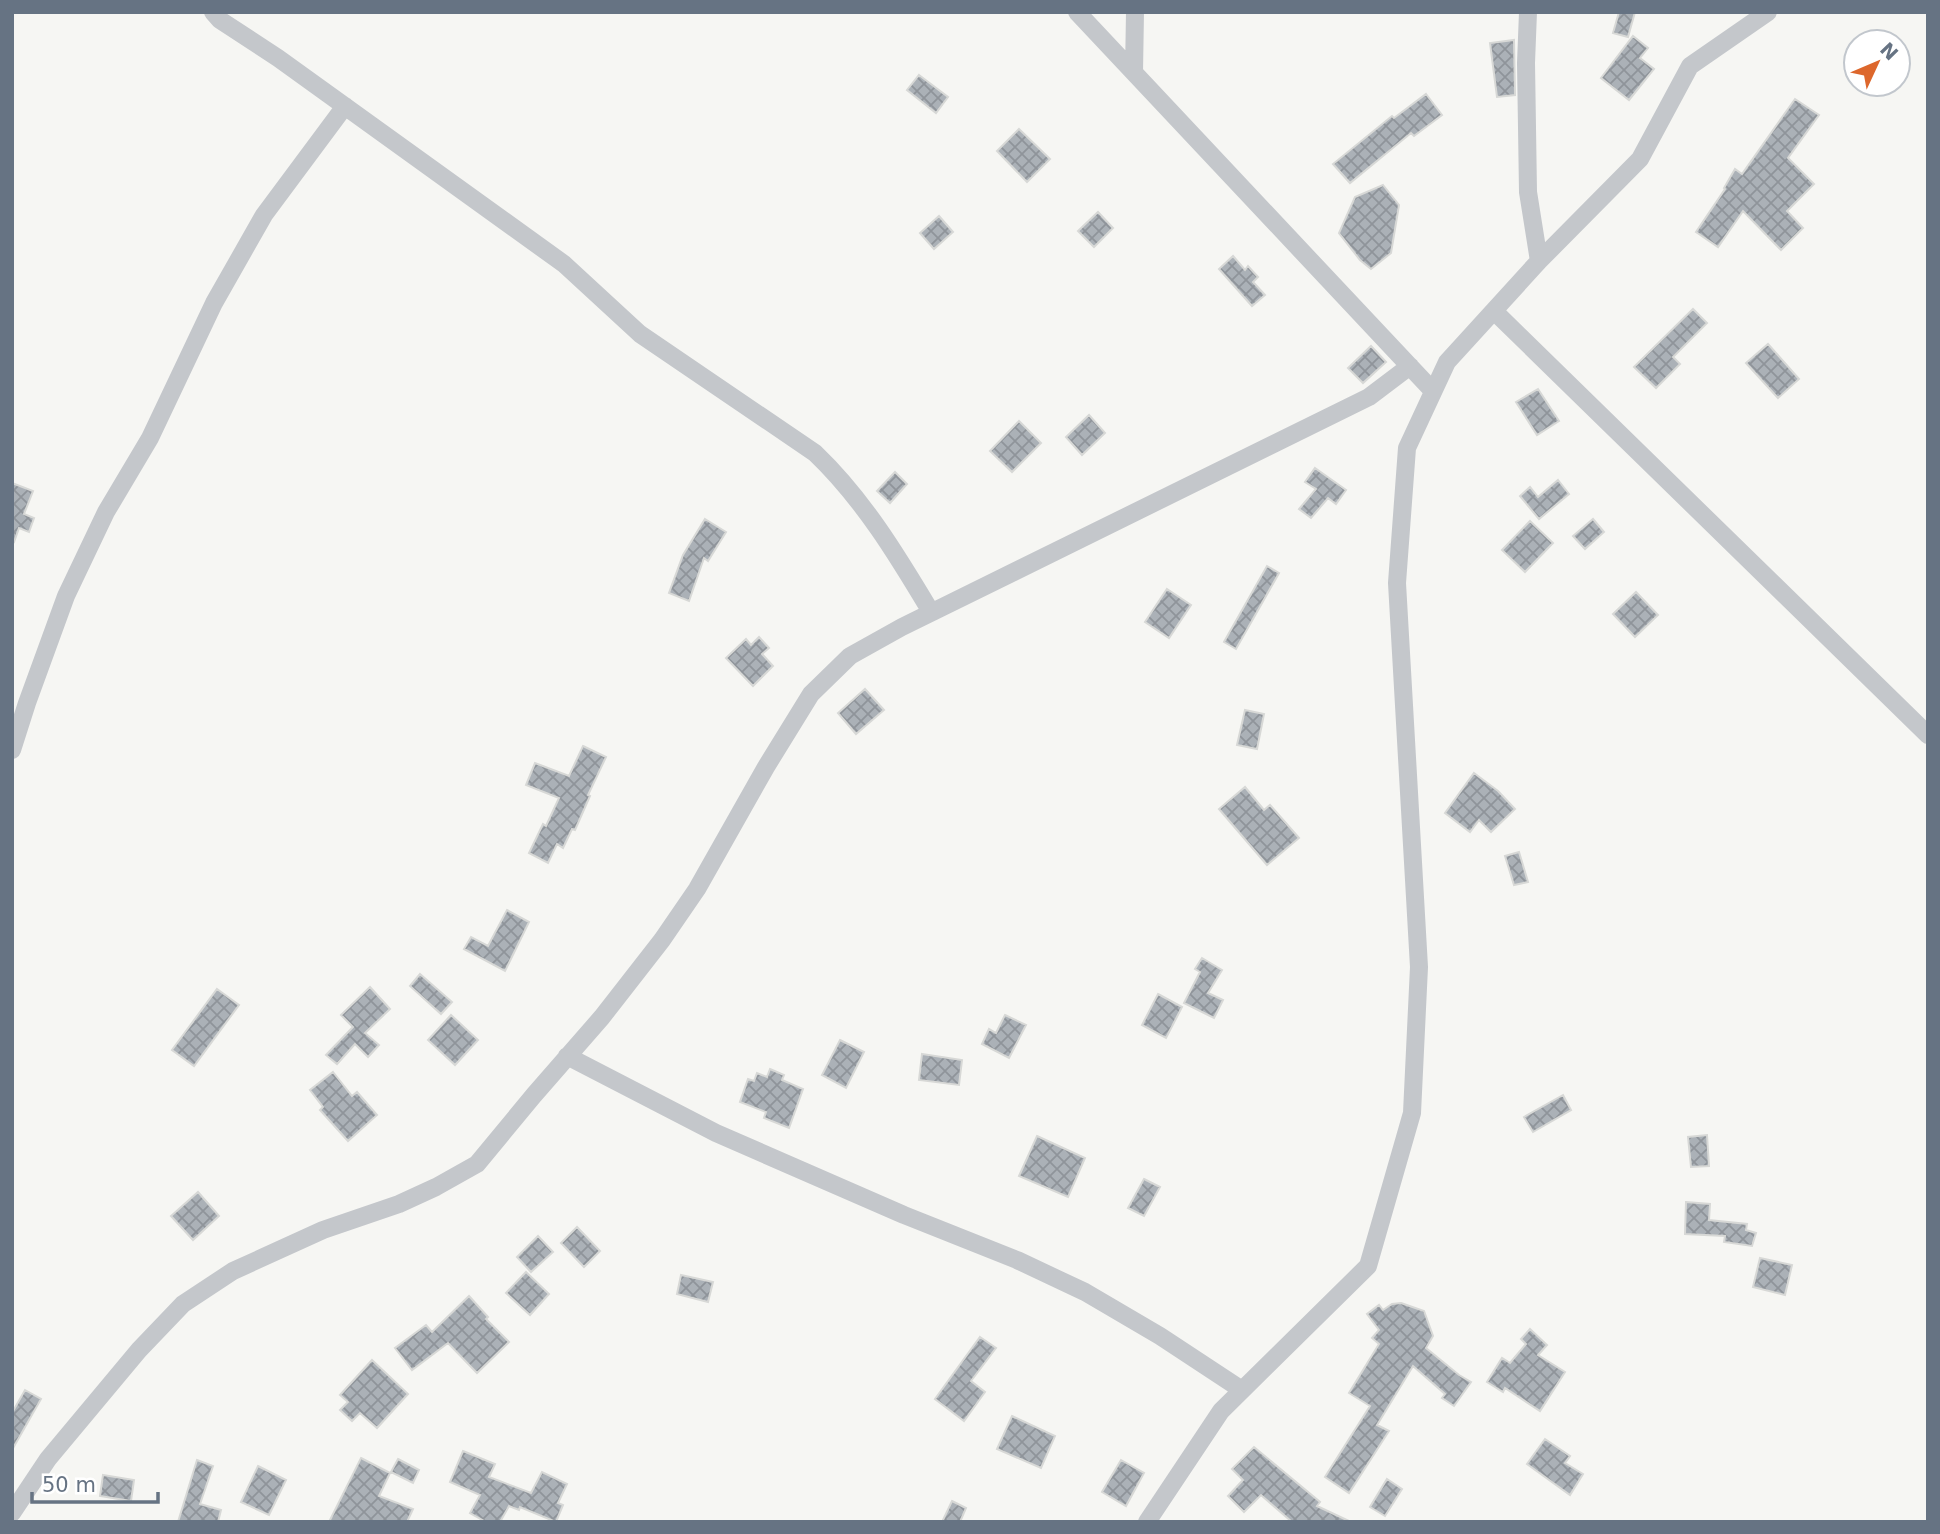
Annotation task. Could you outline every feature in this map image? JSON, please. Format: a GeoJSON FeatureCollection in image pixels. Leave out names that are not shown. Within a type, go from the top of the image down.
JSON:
{"type":"FeatureCollection","features":[{"type":"Feature","properties":{"kind":"street"},"geometry":{"type":"LineString","coordinates":[[213,12],[220,20],[278,58],[564,264],[640,334],[815,453],[839,475],[875,522],[931,612]]}},
{"type":"Feature","properties":{"kind":"street"},"geometry":{"type":"LineString","coordinates":[[1077,12],[1433,391]]}},
{"type":"Feature","properties":{"kind":"street"},"geometry":{"type":"LineString","coordinates":[[1133,72],[1135,12]]}},
{"type":"Feature","properties":{"kind":"street"},"geometry":{"type":"LineString","coordinates":[[1528,12],[1528,192],[1539,261]]}},
{"type":"Feature","properties":{"kind":"street"},"geometry":{"type":"LineString","coordinates":[[1147,1522],[1221,1411],[1368,1266],[1412,1113],[1419,967],[1397,583],[1407,448],[1447,362],[1539,261],[1640,159],[1690,66],[1768,12]]}},
{"type":"Feature","properties":{"kind":"street"},"geometry":{"type":"LineString","coordinates":[[12,750],[66,596],[106,512],[150,438],[214,303],[264,215],[345,106]]}},
{"type":"Feature","properties":{"kind":"street"},"geometry":{"type":"LineString","coordinates":[[1494,311],[1928,735]]}},
{"type":"Feature","properties":{"kind":"street"},"geometry":{"type":"LineString","coordinates":[[12,1513],[48,1459],[139,1350],[183,1304],[233,1270],[323,1230],[399,1204],[477,1164],[602,1017],[662,940],[697,889],[811,694],[850,656],[931,612],[1369,397],[1410,366]]}},
{"type":"Feature","properties":{"kind":"street"},"geometry":{"type":"LineString","coordinates":[[567,1056],[716,1133],[904,1215],[1017,1260],[1085,1292],[1160,1336],[1242,1391]]}},
{"type":"Feature","properties":{"kind":"building"},"geometry":{"type":"Polygon","coordinates":[[[1619,12],[1635,12],[1628,37],[1613,33],[1619,12]]]}},
{"type":"Feature","properties":{"kind":"building"},"geometry":{"type":"Polygon","coordinates":[[[1633,36],[1648,48],[1640,58],[1654,69],[1629,100],[1601,78],[1633,36]]]}},
{"type":"Feature","properties":{"kind":"building"},"geometry":{"type":"Polygon","coordinates":[[[1514,40],[1515,95],[1497,97],[1490,43],[1514,40]]]}},
{"type":"Feature","properties":{"kind":"building"},"geometry":{"type":"Polygon","coordinates":[[[919,75],[948,97],[936,113],[907,90],[919,75]]]}},
{"type":"Feature","properties":{"kind":"building"},"geometry":{"type":"Polygon","coordinates":[[[1426,94],[1442,115],[1414,136],[1411,133],[1350,183],[1333,164],[1392,116],[1394,118],[1426,94]]]}},
{"type":"Feature","properties":{"kind":"building"},"geometry":{"type":"Polygon","coordinates":[[[1795,99],[1819,115],[1788,158],[1814,184],[1787,211],[1803,228],[1781,250],[1743,211],[1718,247],[1696,232],[1735,169],[1742,174],[1795,99]]]}},
{"type":"Feature","properties":{"kind":"building"},"geometry":{"type":"Polygon","coordinates":[[[1019,129],[1050,159],[1027,182],[997,151],[1019,129]]]}},
{"type":"Feature","properties":{"kind":"building"},"geometry":{"type":"Polygon","coordinates":[[[1383,185],[1399,205],[1391,253],[1371,269],[1360,260],[1339,233],[1355,197],[1383,185]]]}},
{"type":"Feature","properties":{"kind":"building"},"geometry":{"type":"Polygon","coordinates":[[[1098,212],[1113,228],[1094,247],[1078,231],[1098,212]]]}},
{"type":"Feature","properties":{"kind":"building"},"geometry":{"type":"Polygon","coordinates":[[[939,216],[953,232],[934,249],[920,233],[939,216]]]}},
{"type":"Feature","properties":{"kind":"building"},"geometry":{"type":"Polygon","coordinates":[[[1233,256],[1245,270],[1248,266],[1258,277],[1253,282],[1265,295],[1252,306],[1219,269],[1233,256]]]}},
{"type":"Feature","properties":{"kind":"building"},"geometry":{"type":"Polygon","coordinates":[[[1693,309],[1707,323],[1673,357],[1680,364],[1656,388],[1634,367],[1693,309]]]}},
{"type":"Feature","properties":{"kind":"building"},"geometry":{"type":"Polygon","coordinates":[[[1768,344],[1799,379],[1778,398],[1746,363],[1768,344]]]}},
{"type":"Feature","properties":{"kind":"building"},"geometry":{"type":"Polygon","coordinates":[[[1371,346],[1386,362],[1363,383],[1348,368],[1371,346]]]}},
{"type":"Feature","properties":{"kind":"building"},"geometry":{"type":"Polygon","coordinates":[[[1538,389],[1559,421],[1537,435],[1516,402],[1538,389]]]}},
{"type":"Feature","properties":{"kind":"building"},"geometry":{"type":"Polygon","coordinates":[[[1089,415],[1105,433],[1082,455],[1066,437],[1089,415]]]}},
{"type":"Feature","properties":{"kind":"building"},"geometry":{"type":"Polygon","coordinates":[[[1019,421],[1041,443],[1012,472],[990,451],[1019,421]]]}},
{"type":"Feature","properties":{"kind":"building"},"geometry":{"type":"Polygon","coordinates":[[[1315,468],[1346,490],[1336,504],[1328,498],[1311,518],[1299,509],[1316,489],[1305,482],[1315,468]]]}},
{"type":"Feature","properties":{"kind":"building"},"geometry":{"type":"Polygon","coordinates":[[[895,472],[907,484],[890,503],[877,491],[895,472]]]}},
{"type":"Feature","properties":{"kind":"building"},"geometry":{"type":"Polygon","coordinates":[[[1558,480],[1569,494],[1539,519],[1520,496],[1530,487],[1538,497],[1558,480]]]}},
{"type":"Feature","properties":{"kind":"building"},"geometry":{"type":"Polygon","coordinates":[[[12,483],[33,491],[24,514],[34,518],[29,532],[19,528],[14,542],[12,541],[12,483]]]}},
{"type":"Feature","properties":{"kind":"building"},"geometry":{"type":"Polygon","coordinates":[[[705,519],[726,532],[708,561],[704,558],[689,601],[669,593],[683,555],[705,519]]]}},
{"type":"Feature","properties":{"kind":"building"},"geometry":{"type":"Polygon","coordinates":[[[1593,519],[1604,532],[1585,549],[1573,536],[1593,519]]]}},
{"type":"Feature","properties":{"kind":"building"},"geometry":{"type":"Polygon","coordinates":[[[1530,521],[1553,543],[1525,572],[1502,550],[1530,521]]]}},
{"type":"Feature","properties":{"kind":"building"},"geometry":{"type":"Polygon","coordinates":[[[1267,566],[1279,573],[1236,649],[1224,642],[1267,566]]]}},
{"type":"Feature","properties":{"kind":"building"},"geometry":{"type":"Polygon","coordinates":[[[1167,589],[1191,605],[1169,638],[1145,622],[1167,589]]]}},
{"type":"Feature","properties":{"kind":"building"},"geometry":{"type":"Polygon","coordinates":[[[1636,592],[1658,615],[1635,637],[1613,614],[1636,592]]]}},
{"type":"Feature","properties":{"kind":"building"},"geometry":{"type":"Polygon","coordinates":[[[759,637],[769,648],[762,654],[773,666],[753,686],[726,658],[746,639],[751,645],[759,637]]]}},
{"type":"Feature","properties":{"kind":"building"},"geometry":{"type":"Polygon","coordinates":[[[865,689],[884,710],[856,734],[838,713],[865,689]]]}},
{"type":"Feature","properties":{"kind":"building"},"geometry":{"type":"Polygon","coordinates":[[[1245,710],[1264,714],[1257,749],[1237,745],[1245,710]]]}},
{"type":"Feature","properties":{"kind":"building"},"geometry":{"type":"Polygon","coordinates":[[[583,746],[606,757],[575,830],[572,829],[563,848],[557,844],[548,863],[529,853],[559,798],[526,785],[535,763],[569,776],[583,746]]]}},
{"type":"Feature","properties":{"kind":"building"},"geometry":{"type":"Polygon","coordinates":[[[1474,773],[1498,791],[1515,809],[1491,832],[1479,820],[1470,832],[1445,813],[1474,773]]]}},
{"type":"Feature","properties":{"kind":"building"},"geometry":{"type":"Polygon","coordinates":[[[1245,787],[1264,810],[1270,805],[1299,838],[1267,865],[1219,809],[1245,787]]]}},
{"type":"Feature","properties":{"kind":"building"},"geometry":{"type":"Polygon","coordinates":[[[1519,852],[1528,882],[1514,885],[1505,856],[1519,852]]]}},
{"type":"Feature","properties":{"kind":"building"},"geometry":{"type":"Polygon","coordinates":[[[507,910],[529,922],[505,971],[464,949],[471,937],[488,946],[507,910]]]}},
{"type":"Feature","properties":{"kind":"building"},"geometry":{"type":"Polygon","coordinates":[[[1202,958],[1222,970],[1208,993],[1223,1000],[1214,1018],[1184,1003],[1200,972],[1195,969],[1202,958]]]}},
{"type":"Feature","properties":{"kind":"building"},"geometry":{"type":"Polygon","coordinates":[[[420,974],[452,1002],[441,1014],[410,986],[420,974]]]}},
{"type":"Feature","properties":{"kind":"building"},"geometry":{"type":"Polygon","coordinates":[[[370,987],[390,1009],[365,1033],[379,1045],[368,1057],[355,1044],[337,1064],[326,1055],[353,1027],[341,1015],[370,987]]]}},
{"type":"Feature","properties":{"kind":"building"},"geometry":{"type":"Polygon","coordinates":[[[217,989],[239,1005],[194,1066],[172,1050],[217,989]]]}},
{"type":"Feature","properties":{"kind":"building"},"geometry":{"type":"Polygon","coordinates":[[[1158,994],[1182,1007],[1166,1038],[1142,1025],[1158,994]]]}},
{"type":"Feature","properties":{"kind":"building"},"geometry":{"type":"Polygon","coordinates":[[[451,1015],[478,1040],[455,1065],[428,1040],[451,1015]]]}},
{"type":"Feature","properties":{"kind":"building"},"geometry":{"type":"Polygon","coordinates":[[[1005,1015],[1026,1025],[1009,1058],[982,1044],[989,1029],[996,1033],[1005,1015]]]}},
{"type":"Feature","properties":{"kind":"building"},"geometry":{"type":"Polygon","coordinates":[[[840,1040],[864,1052],[846,1088],[822,1075],[840,1040]]]}},
{"type":"Feature","properties":{"kind":"building"},"geometry":{"type":"Polygon","coordinates":[[[922,1054],[962,1060],[959,1085],[919,1080],[922,1054]]]}},
{"type":"Feature","properties":{"kind":"building"},"geometry":{"type":"Polygon","coordinates":[[[770,1069],[784,1075],[782,1080],[803,1089],[789,1128],[764,1118],[766,1112],[740,1102],[748,1079],[754,1081],[757,1073],[767,1077],[770,1069]]]}},
{"type":"Feature","properties":{"kind":"building"},"geometry":{"type":"Polygon","coordinates":[[[333,1072],[352,1096],[357,1092],[377,1115],[348,1141],[320,1110],[323,1107],[310,1090],[333,1072]]]}},
{"type":"Feature","properties":{"kind":"building"},"geometry":{"type":"Polygon","coordinates":[[[1563,1095],[1571,1110],[1533,1132],[1524,1117],[1563,1095]]]}},
{"type":"Feature","properties":{"kind":"building"},"geometry":{"type":"Polygon","coordinates":[[[1707,1135],[1709,1166],[1691,1167],[1688,1137],[1707,1135]]]}},
{"type":"Feature","properties":{"kind":"building"},"geometry":{"type":"Polygon","coordinates":[[[1037,1136],[1085,1158],[1068,1197],[1019,1176],[1037,1136]]]}},
{"type":"Feature","properties":{"kind":"building"},"geometry":{"type":"Polygon","coordinates":[[[1144,1179],[1160,1187],[1144,1216],[1128,1208],[1144,1179]]]}},
{"type":"Feature","properties":{"kind":"building"},"geometry":{"type":"Polygon","coordinates":[[[198,1192],[219,1216],[193,1240],[171,1216],[198,1192]]]}},
{"type":"Feature","properties":{"kind":"building"},"geometry":{"type":"Polygon","coordinates":[[[1686,1202],[1710,1204],[1709,1220],[1747,1224],[1746,1230],[1756,1233],[1752,1246],[1724,1242],[1725,1236],[1685,1234],[1686,1202]]]}},
{"type":"Feature","properties":{"kind":"building"},"geometry":{"type":"Polygon","coordinates":[[[577,1227],[600,1251],[584,1267],[561,1243],[577,1227]]]}},
{"type":"Feature","properties":{"kind":"building"},"geometry":{"type":"Polygon","coordinates":[[[538,1236],[553,1252],[531,1272],[517,1257],[538,1236]]]}},
{"type":"Feature","properties":{"kind":"building"},"geometry":{"type":"Polygon","coordinates":[[[1760,1258],[1792,1265],[1785,1295],[1753,1287],[1760,1258]]]}},
{"type":"Feature","properties":{"kind":"building"},"geometry":{"type":"Polygon","coordinates":[[[526,1272],[549,1294],[530,1315],[506,1293],[526,1272]]]}},
{"type":"Feature","properties":{"kind":"building"},"geometry":{"type":"Polygon","coordinates":[[[681,1275],[713,1282],[708,1302],[677,1294],[681,1275]]]}},
{"type":"Feature","properties":{"kind":"building"},"geometry":{"type":"Polygon","coordinates":[[[469,1296],[488,1317],[486,1319],[509,1342],[477,1373],[448,1343],[412,1370],[395,1348],[426,1325],[432,1332],[469,1296]]]}},
{"type":"Feature","properties":{"kind":"building"},"geometry":{"type":"Polygon","coordinates":[[[1401,1303],[1424,1311],[1433,1336],[1426,1348],[1471,1382],[1454,1406],[1442,1398],[1445,1394],[1413,1366],[1377,1425],[1389,1431],[1349,1493],[1325,1477],[1370,1406],[1349,1393],[1379,1344],[1372,1338],[1379,1330],[1367,1314],[1379,1305],[1383,1310],[1392,1304],[1401,1303]]]}},
{"type":"Feature","properties":{"kind":"building"},"geometry":{"type":"Polygon","coordinates":[[[1530,1329],[1547,1345],[1538,1355],[1565,1372],[1540,1411],[1505,1388],[1503,1392],[1487,1382],[1502,1358],[1510,1363],[1526,1344],[1521,1339],[1530,1329]]]}},
{"type":"Feature","properties":{"kind":"building"},"geometry":{"type":"Polygon","coordinates":[[[980,1337],[996,1348],[971,1381],[985,1392],[964,1421],[935,1399],[980,1337]]]}},
{"type":"Feature","properties":{"kind":"building"},"geometry":{"type":"Polygon","coordinates":[[[372,1360],[408,1394],[377,1428],[360,1413],[352,1421],[340,1410],[348,1402],[340,1395],[372,1360]]]}},
{"type":"Feature","properties":{"kind":"building"},"geometry":{"type":"Polygon","coordinates":[[[25,1390],[41,1399],[12,1450],[12,1413],[25,1390]]]}},
{"type":"Feature","properties":{"kind":"building"},"geometry":{"type":"Polygon","coordinates":[[[1012,1416],[1055,1436],[1041,1468],[997,1449],[1012,1416]]]}},
{"type":"Feature","properties":{"kind":"building"},"geometry":{"type":"Polygon","coordinates":[[[1545,1439],[1570,1456],[1565,1463],[1583,1474],[1570,1495],[1527,1464],[1545,1439]]]}},
{"type":"Feature","properties":{"kind":"building"},"geometry":{"type":"Polygon","coordinates":[[[1254,1447],[1320,1502],[1317,1506],[1351,1522],[1292,1522],[1261,1495],[1244,1512],[1228,1496],[1243,1480],[1232,1469],[1254,1447]]]}},
{"type":"Feature","properties":{"kind":"building"},"geometry":{"type":"Polygon","coordinates":[[[463,1451],[495,1464],[489,1477],[531,1493],[542,1472],[567,1484],[558,1503],[563,1505],[556,1522],[520,1507],[519,1510],[509,1506],[500,1522],[486,1522],[470,1513],[480,1495],[450,1482],[463,1451]]]}},
{"type":"Feature","properties":{"kind":"building"},"geometry":{"type":"Polygon","coordinates":[[[361,1458],[390,1473],[379,1496],[413,1509],[407,1522],[329,1522],[361,1458]]]}},
{"type":"Feature","properties":{"kind":"building"},"geometry":{"type":"Polygon","coordinates":[[[398,1459],[419,1470],[413,1483],[391,1472],[398,1459]]]}},
{"type":"Feature","properties":{"kind":"building"},"geometry":{"type":"Polygon","coordinates":[[[197,1460],[213,1466],[200,1504],[221,1510],[218,1522],[178,1522],[197,1460]]]}},
{"type":"Feature","properties":{"kind":"building"},"geometry":{"type":"Polygon","coordinates":[[[1121,1460],[1144,1473],[1126,1506],[1102,1492],[1121,1460]]]}},
{"type":"Feature","properties":{"kind":"building"},"geometry":{"type":"Polygon","coordinates":[[[258,1466],[286,1480],[269,1515],[241,1502],[258,1466]]]}},
{"type":"Feature","properties":{"kind":"building"},"geometry":{"type":"Polygon","coordinates":[[[103,1475],[134,1480],[131,1501],[100,1496],[103,1475]]]}},
{"type":"Feature","properties":{"kind":"building"},"geometry":{"type":"Polygon","coordinates":[[[1387,1479],[1402,1489],[1385,1516],[1370,1507],[1387,1479]]]}},
{"type":"Feature","properties":{"kind":"building"},"geometry":{"type":"Polygon","coordinates":[[[952,1501],[966,1508],[960,1522],[942,1522],[952,1501]]]}}]}
